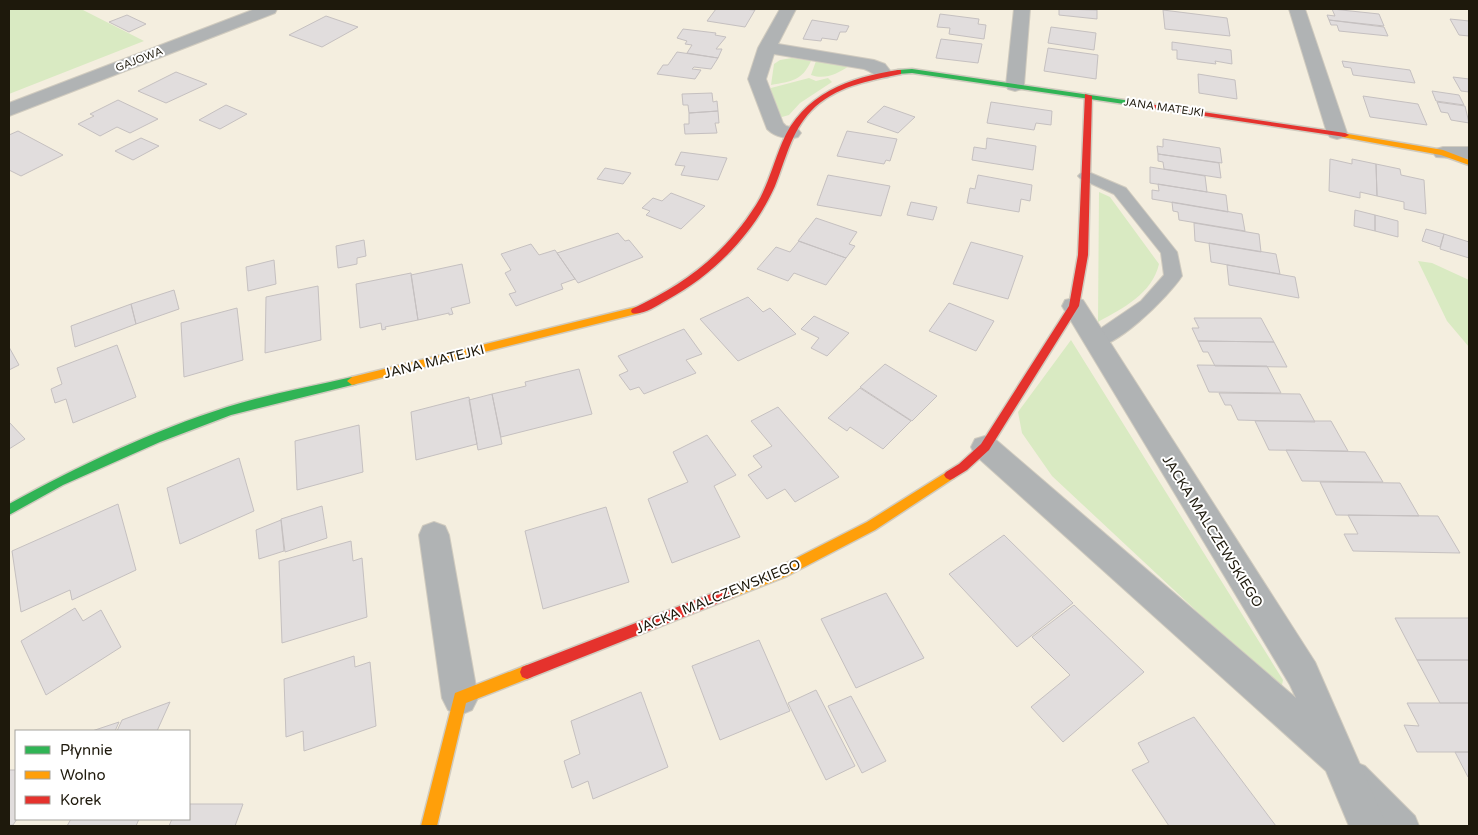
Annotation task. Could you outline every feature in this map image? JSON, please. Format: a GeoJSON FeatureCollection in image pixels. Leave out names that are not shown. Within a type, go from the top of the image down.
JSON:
{"type":"FeatureCollection","features":[{"type":"Feature","properties":{"kind":"street","name":"GAJOWA"},"geometry":{"type":"LineString","coordinates":[[9,110],[269,9]]}},
{"type":"Feature","properties":{"kind":"street"},"geometry":{"type":"LineString","coordinates":[[788,9],[767,48],[758,79],[774,125],[779,130],[791,133]]}},
{"type":"Feature","properties":{"kind":"street"},"geometry":{"type":"LineString","coordinates":[[1015,85],[1022,9]]}},
{"type":"Feature","properties":{"kind":"street"},"geometry":{"type":"LineString","coordinates":[[1297,9],[1337,133]]}},
{"type":"Feature","properties":{"kind":"street","name":"JANA MATEJKI"},"geometry":{"type":"LineString","coordinates":[[767,48],[868,64],[879,68],[884,73]]}},
{"type":"Feature","properties":{"kind":"street","name":"JANA MATEJKI"},"geometry":{"type":"LineString","coordinates":[[9,510],[59,482],[156,439],[229,412],[636,312],[690,283],[712,264],[744,228],[768,194],[791,133],[800,115],[826,95],[854,80],[884,73],[912,71],[1337,133],[1443,153],[1469,162]]}},
{"type":"Feature","properties":{"kind":"street","name":"JACKA MALCZEWSKIEGO"},"geometry":{"type":"LineString","coordinates":[[460,698],[782,572],[871,526],[962,467],[985,447],[1074,306],[1083,255],[1088,96]]}},
{"type":"Feature","properties":{"kind":"street","name":"JANA MATEJKI"},"geometry":{"type":"LineString","coordinates":[[1443,153],[1469,153]]}},
{"type":"Feature","properties":{"kind":"street","name":"JACKA MALCZEWSKIEGO"},"geometry":{"type":"LineString","coordinates":[[1074,306],[1303,674],[1368,826]]}},
{"type":"Feature","properties":{"kind":"street","name":"JACKA MALCZEWSKIEGO"},"geometry":{"type":"LineString","coordinates":[[985,447],[1341,762]]}},
{"type":"Feature","properties":{"kind":"street"},"geometry":{"type":"LineString","coordinates":[[430,826],[460,698],[434,535]]}},
{"type":"Feature","properties":{"kind":"lane"},"geometry":{"type":"LineString","coordinates":[[1086,176],[1120,191],[1169,252],[1173,276],[1162,292],[1134,317],[1095,342]]}},
{"type":"Feature","properties":{"kind":"lane"},"geometry":{"type":"LineString","coordinates":[[1341,762],[1406,826]]}},
{"type":"Feature","properties":{"kind":"green space"},"geometry":{"type":"Polygon","coordinates":[[[9,9],[81,9],[144,41],[9,94],[9,9]]]}},
{"type":"Feature","properties":{"kind":"green space"},"geometry":{"type":"Polygon","coordinates":[[[792,58],[811,61],[804,73],[796,79],[771,85],[774,64],[780,60],[792,58]]]}},
{"type":"Feature","properties":{"kind":"green space"},"geometry":{"type":"Polygon","coordinates":[[[816,61],[849,66],[831,75],[821,77],[811,75],[816,61]]]}},
{"type":"Feature","properties":{"kind":"green space"},"geometry":{"type":"Polygon","coordinates":[[[809,78],[816,81],[828,78],[832,82],[800,103],[789,115],[782,117],[778,115],[772,102],[771,88],[809,78]]]}},
{"type":"Feature","properties":{"kind":"green space"},"geometry":{"type":"Polygon","coordinates":[[[1099,192],[1110,197],[1159,264],[1150,284],[1143,292],[1098,322],[1099,192]]]}},
{"type":"Feature","properties":{"kind":"green space"},"geometry":{"type":"Polygon","coordinates":[[[1418,261],[1432,263],[1469,280],[1469,347],[1447,321],[1418,261]]]}},
{"type":"Feature","properties":{"kind":"green space"},"geometry":{"type":"Polygon","coordinates":[[[1071,340],[1283,680],[1281,690],[1052,476],[1022,433],[1018,412],[1071,340]]]}},
{"type":"Feature","properties":{"kind":"building"},"geometry":{"type":"Polygon","coordinates":[[[716,9],[755,10],[745,27],[707,21],[716,9]]]}},
{"type":"Feature","properties":{"kind":"building"},"geometry":{"type":"Polygon","coordinates":[[[1059,9],[1097,10],[1097,19],[1059,15],[1059,9]]]}},
{"type":"Feature","properties":{"kind":"building"},"geometry":{"type":"Polygon","coordinates":[[[1332,9],[1379,14],[1384,26],[1329,20],[1327,15],[1335,16],[1332,9]]]}},
{"type":"Feature","properties":{"kind":"building"},"geometry":{"type":"Polygon","coordinates":[[[1163,10],[1227,18],[1230,36],[1165,29],[1163,10]]]}},
{"type":"Feature","properties":{"kind":"building"},"geometry":{"type":"Polygon","coordinates":[[[940,14],[979,19],[978,24],[986,25],[984,39],[949,34],[950,28],[937,27],[940,14]]]}},
{"type":"Feature","properties":{"kind":"building"},"geometry":{"type":"Polygon","coordinates":[[[127,15],[146,24],[129,32],[109,22],[127,15]]]}},
{"type":"Feature","properties":{"kind":"building"},"geometry":{"type":"Polygon","coordinates":[[[326,16],[358,27],[322,47],[289,35],[326,16]]]}},
{"type":"Feature","properties":{"kind":"building"},"geometry":{"type":"Polygon","coordinates":[[[1450,19],[1469,21],[1469,36],[1459,35],[1450,19]]]}},
{"type":"Feature","properties":{"kind":"building"},"geometry":{"type":"Polygon","coordinates":[[[812,20],[849,26],[846,32],[840,32],[837,40],[822,38],[821,41],[803,39],[812,20]]]}},
{"type":"Feature","properties":{"kind":"building"},"geometry":{"type":"Polygon","coordinates":[[[1329,20],[1384,27],[1388,36],[1339,31],[1337,25],[1331,25],[1329,20]]]}},
{"type":"Feature","properties":{"kind":"building"},"geometry":{"type":"Polygon","coordinates":[[[1051,27],[1096,33],[1094,50],[1048,43],[1051,27]]]}},
{"type":"Feature","properties":{"kind":"building"},"geometry":{"type":"Polygon","coordinates":[[[683,29],[716,33],[715,35],[726,37],[716,49],[722,49],[718,58],[687,53],[692,45],[685,44],[687,41],[677,38],[683,29]]]}},
{"type":"Feature","properties":{"kind":"building"},"geometry":{"type":"Polygon","coordinates":[[[941,39],[982,44],[978,63],[936,58],[941,39]]]}},
{"type":"Feature","properties":{"kind":"building"},"geometry":{"type":"Polygon","coordinates":[[[1172,42],[1231,50],[1232,64],[1177,59],[1177,50],[1172,50],[1172,42]]]}},
{"type":"Feature","properties":{"kind":"building"},"geometry":{"type":"Polygon","coordinates":[[[1048,48],[1098,55],[1096,79],[1044,71],[1048,48]]]}},
{"type":"Feature","properties":{"kind":"building"},"geometry":{"type":"Polygon","coordinates":[[[677,52],[718,58],[711,69],[694,67],[692,69],[701,70],[695,79],[657,74],[663,65],[668,65],[677,52]]]}},
{"type":"Feature","properties":{"kind":"building"},"geometry":{"type":"Polygon","coordinates":[[[1342,61],[1410,70],[1415,83],[1353,75],[1351,68],[1344,67],[1342,61]]]}},
{"type":"Feature","properties":{"kind":"building"},"geometry":{"type":"Polygon","coordinates":[[[176,72],[207,84],[166,103],[138,91],[176,72]]]}},
{"type":"Feature","properties":{"kind":"building"},"geometry":{"type":"Polygon","coordinates":[[[1198,74],[1235,80],[1237,99],[1199,93],[1198,74]]]}},
{"type":"Feature","properties":{"kind":"building"},"geometry":{"type":"Polygon","coordinates":[[[1453,77],[1469,79],[1469,92],[1461,91],[1453,77]]]}},
{"type":"Feature","properties":{"kind":"building"},"geometry":{"type":"Polygon","coordinates":[[[1432,91],[1459,95],[1464,105],[1436,101],[1432,91]]]}},
{"type":"Feature","properties":{"kind":"building"},"geometry":{"type":"Polygon","coordinates":[[[712,93],[713,102],[717,101],[718,111],[689,113],[688,105],[683,105],[682,94],[712,93]]]}},
{"type":"Feature","properties":{"kind":"building"},"geometry":{"type":"Polygon","coordinates":[[[1363,96],[1418,104],[1427,125],[1370,117],[1363,96]]]}},
{"type":"Feature","properties":{"kind":"building"},"geometry":{"type":"Polygon","coordinates":[[[118,100],[158,119],[130,133],[117,127],[100,136],[78,124],[94,116],[90,114],[118,100]]]}},
{"type":"Feature","properties":{"kind":"building"},"geometry":{"type":"Polygon","coordinates":[[[991,102],[1052,111],[1051,125],[1036,123],[1034,130],[987,123],[991,102]]]}},
{"type":"Feature","properties":{"kind":"building"},"geometry":{"type":"Polygon","coordinates":[[[1437,102],[1465,106],[1469,123],[1451,120],[1448,113],[1441,112],[1437,102]]]}},
{"type":"Feature","properties":{"kind":"building"},"geometry":{"type":"Polygon","coordinates":[[[226,105],[247,114],[220,129],[199,120],[226,105]]]}},
{"type":"Feature","properties":{"kind":"building"},"geometry":{"type":"Polygon","coordinates":[[[884,106],[915,117],[898,133],[867,122],[884,106]]]}},
{"type":"Feature","properties":{"kind":"building"},"geometry":{"type":"Polygon","coordinates":[[[718,111],[719,123],[715,123],[717,133],[685,134],[684,124],[689,124],[689,113],[718,111]]]}},
{"type":"Feature","properties":{"kind":"building"},"geometry":{"type":"Polygon","coordinates":[[[18,131],[63,155],[21,176],[9,170],[9,135],[18,131]]]}},
{"type":"Feature","properties":{"kind":"building"},"geometry":{"type":"Polygon","coordinates":[[[847,131],[897,139],[890,161],[886,160],[884,164],[837,156],[847,131]]]}},
{"type":"Feature","properties":{"kind":"building"},"geometry":{"type":"Polygon","coordinates":[[[141,138],[159,146],[133,160],[115,151],[141,138]]]}},
{"type":"Feature","properties":{"kind":"building"},"geometry":{"type":"Polygon","coordinates":[[[987,138],[1036,146],[1033,170],[972,160],[974,147],[986,149],[987,138]]]}},
{"type":"Feature","properties":{"kind":"building"},"geometry":{"type":"Polygon","coordinates":[[[1163,139],[1220,148],[1222,163],[1158,154],[1157,146],[1163,147],[1163,139]]]}},
{"type":"Feature","properties":{"kind":"building"},"geometry":{"type":"Polygon","coordinates":[[[681,152],[727,158],[718,180],[681,175],[685,166],[675,165],[681,152]]]}},
{"type":"Feature","properties":{"kind":"building"},"geometry":{"type":"Polygon","coordinates":[[[1158,154],[1219,163],[1221,178],[1164,169],[1163,162],[1158,161],[1158,154]]]}},
{"type":"Feature","properties":{"kind":"building"},"geometry":{"type":"Polygon","coordinates":[[[1330,159],[1352,164],[1352,159],[1376,164],[1377,196],[1360,192],[1360,198],[1329,191],[1330,159]]]}},
{"type":"Feature","properties":{"kind":"building"},"geometry":{"type":"Polygon","coordinates":[[[1376,164],[1400,169],[1401,175],[1424,180],[1426,214],[1404,209],[1404,202],[1377,196],[1376,164]]]}},
{"type":"Feature","properties":{"kind":"building"},"geometry":{"type":"Polygon","coordinates":[[[1150,167],[1205,176],[1207,192],[1150,183],[1150,167]]]}},
{"type":"Feature","properties":{"kind":"building"},"geometry":{"type":"Polygon","coordinates":[[[605,168],[631,173],[623,184],[597,179],[605,168]]]}},
{"type":"Feature","properties":{"kind":"building"},"geometry":{"type":"Polygon","coordinates":[[[828,175],[890,186],[881,216],[817,205],[828,175]]]}},
{"type":"Feature","properties":{"kind":"building"},"geometry":{"type":"Polygon","coordinates":[[[978,175],[1032,185],[1030,201],[1021,199],[1019,212],[967,203],[970,188],[975,189],[978,175]]]}},
{"type":"Feature","properties":{"kind":"building"},"geometry":{"type":"Polygon","coordinates":[[[1158,184],[1226,195],[1228,212],[1152,199],[1152,190],[1159,191],[1158,184]]]}},
{"type":"Feature","properties":{"kind":"building"},"geometry":{"type":"Polygon","coordinates":[[[671,193],[705,206],[681,229],[646,215],[650,211],[642,208],[653,198],[662,201],[671,193]]]}},
{"type":"Feature","properties":{"kind":"building"},"geometry":{"type":"Polygon","coordinates":[[[911,202],[937,207],[933,220],[907,215],[911,202]]]}},
{"type":"Feature","properties":{"kind":"building"},"geometry":{"type":"Polygon","coordinates":[[[1172,202],[1242,214],[1245,231],[1179,220],[1178,212],[1173,211],[1172,202]]]}},
{"type":"Feature","properties":{"kind":"building"},"geometry":{"type":"Polygon","coordinates":[[[1355,210],[1375,215],[1375,231],[1354,226],[1355,210]]]}},
{"type":"Feature","properties":{"kind":"building"},"geometry":{"type":"Polygon","coordinates":[[[1375,215],[1398,221],[1398,237],[1375,231],[1375,215]]]}},
{"type":"Feature","properties":{"kind":"building"},"geometry":{"type":"Polygon","coordinates":[[[816,218],[857,232],[849,244],[855,246],[846,258],[798,241],[816,218]]]}},
{"type":"Feature","properties":{"kind":"building"},"geometry":{"type":"Polygon","coordinates":[[[1194,223],[1259,234],[1261,252],[1195,241],[1194,223]]]}},
{"type":"Feature","properties":{"kind":"building"},"geometry":{"type":"Polygon","coordinates":[[[1426,229],[1444,234],[1440,247],[1422,241],[1426,229]]]}},
{"type":"Feature","properties":{"kind":"building"},"geometry":{"type":"Polygon","coordinates":[[[618,233],[625,241],[629,240],[643,257],[578,283],[557,253],[618,233]]]}},
{"type":"Feature","properties":{"kind":"building"},"geometry":{"type":"Polygon","coordinates":[[[1444,234],[1469,242],[1469,258],[1440,249],[1444,234]]]}},
{"type":"Feature","properties":{"kind":"building"},"geometry":{"type":"Polygon","coordinates":[[[364,240],[366,256],[357,258],[357,264],[338,268],[336,246],[364,240]]]}},
{"type":"Feature","properties":{"kind":"building"},"geometry":{"type":"Polygon","coordinates":[[[799,241],[846,258],[826,285],[794,273],[788,281],[757,269],[776,247],[790,252],[799,241]]]}},
{"type":"Feature","properties":{"kind":"building"},"geometry":{"type":"Polygon","coordinates":[[[971,242],[1023,256],[1008,299],[953,284],[971,242]]]}},
{"type":"Feature","properties":{"kind":"building"},"geometry":{"type":"Polygon","coordinates":[[[1209,243],[1276,254],[1280,274],[1211,262],[1209,243]]]}},
{"type":"Feature","properties":{"kind":"building"},"geometry":{"type":"Polygon","coordinates":[[[531,244],[539,255],[555,250],[575,279],[561,284],[563,289],[516,306],[509,294],[516,292],[505,273],[511,270],[501,254],[531,244]]]}},
{"type":"Feature","properties":{"kind":"building"},"geometry":{"type":"Polygon","coordinates":[[[274,260],[276,284],[248,291],[246,267],[274,260]]]}},
{"type":"Feature","properties":{"kind":"building"},"geometry":{"type":"Polygon","coordinates":[[[462,264],[470,303],[451,308],[453,314],[449,315],[449,313],[418,320],[411,275],[462,264]]]}},
{"type":"Feature","properties":{"kind":"building"},"geometry":{"type":"Polygon","coordinates":[[[1227,265],[1295,277],[1299,298],[1229,285],[1227,265]]]}},
{"type":"Feature","properties":{"kind":"building"},"geometry":{"type":"Polygon","coordinates":[[[411,273],[418,320],[385,327],[386,329],[382,330],[381,323],[360,328],[356,284],[411,273]]]}},
{"type":"Feature","properties":{"kind":"building"},"geometry":{"type":"Polygon","coordinates":[[[318,286],[321,340],[265,353],[266,297],[318,286]]]}},
{"type":"Feature","properties":{"kind":"building"},"geometry":{"type":"Polygon","coordinates":[[[174,290],[179,309],[136,324],[131,304],[174,290]]]}},
{"type":"Feature","properties":{"kind":"building"},"geometry":{"type":"Polygon","coordinates":[[[748,297],[763,312],[770,308],[796,334],[738,361],[700,319],[748,297]]]}},
{"type":"Feature","properties":{"kind":"building"},"geometry":{"type":"Polygon","coordinates":[[[949,303],[994,321],[976,351],[929,331],[949,303]]]}},
{"type":"Feature","properties":{"kind":"building"},"geometry":{"type":"Polygon","coordinates":[[[131,304],[136,324],[75,347],[71,326],[131,304]]]}},
{"type":"Feature","properties":{"kind":"building"},"geometry":{"type":"Polygon","coordinates":[[[237,308],[243,360],[184,377],[181,323],[237,308]]]}},
{"type":"Feature","properties":{"kind":"building"},"geometry":{"type":"Polygon","coordinates":[[[814,316],[849,333],[827,356],[811,348],[819,338],[801,329],[814,316]]]}},
{"type":"Feature","properties":{"kind":"building"},"geometry":{"type":"Polygon","coordinates":[[[1194,318],[1261,318],[1274,342],[1198,341],[1192,328],[1199,328],[1194,318]]]}},
{"type":"Feature","properties":{"kind":"building"},"geometry":{"type":"Polygon","coordinates":[[[684,329],[702,354],[686,360],[696,373],[644,394],[639,387],[630,390],[619,375],[628,371],[618,356],[684,329]]]}},
{"type":"Feature","properties":{"kind":"building"},"geometry":{"type":"Polygon","coordinates":[[[1198,341],[1274,342],[1287,367],[1215,366],[1208,352],[1203,352],[1198,341]]]}},
{"type":"Feature","properties":{"kind":"building"},"geometry":{"type":"Polygon","coordinates":[[[117,345],[136,397],[73,423],[66,399],[55,403],[51,389],[62,384],[57,368],[117,345]]]}},
{"type":"Feature","properties":{"kind":"building"},"geometry":{"type":"Polygon","coordinates":[[[9,347],[19,365],[9,370],[9,347]]]}},
{"type":"Feature","properties":{"kind":"building"},"geometry":{"type":"Polygon","coordinates":[[[885,364],[937,396],[912,421],[860,387],[885,364]]]}},
{"type":"Feature","properties":{"kind":"building"},"geometry":{"type":"Polygon","coordinates":[[[1197,365],[1267,366],[1281,393],[1209,392],[1197,365]]]}},
{"type":"Feature","properties":{"kind":"building"},"geometry":{"type":"Polygon","coordinates":[[[579,369],[592,414],[501,437],[492,394],[526,386],[525,382],[579,369]]]}},
{"type":"Feature","properties":{"kind":"building"},"geometry":{"type":"Polygon","coordinates":[[[860,388],[911,421],[883,449],[850,427],[847,431],[828,418],[860,388]]]}},
{"type":"Feature","properties":{"kind":"building"},"geometry":{"type":"Polygon","coordinates":[[[1219,393],[1300,394],[1315,422],[1238,420],[1231,405],[1225,405],[1219,393]]]}},
{"type":"Feature","properties":{"kind":"building"},"geometry":{"type":"Polygon","coordinates":[[[492,394],[502,444],[478,450],[469,400],[492,394]]]}},
{"type":"Feature","properties":{"kind":"building"},"geometry":{"type":"Polygon","coordinates":[[[469,397],[477,444],[416,460],[411,412],[469,397]]]}},
{"type":"Feature","properties":{"kind":"building"},"geometry":{"type":"Polygon","coordinates":[[[778,407],[839,477],[795,502],[785,489],[767,499],[748,475],[762,467],[753,456],[772,446],[751,421],[778,407]]]}},
{"type":"Feature","properties":{"kind":"building"},"geometry":{"type":"Polygon","coordinates":[[[1255,421],[1331,421],[1348,451],[1269,450],[1255,421]]]}},
{"type":"Feature","properties":{"kind":"building"},"geometry":{"type":"Polygon","coordinates":[[[9,422],[25,439],[9,449],[9,422]]]}},
{"type":"Feature","properties":{"kind":"building"},"geometry":{"type":"Polygon","coordinates":[[[359,425],[363,472],[297,490],[295,441],[359,425]]]}},
{"type":"Feature","properties":{"kind":"building"},"geometry":{"type":"Polygon","coordinates":[[[707,435],[736,475],[714,486],[740,537],[672,563],[648,499],[688,482],[673,452],[707,435]]]}},
{"type":"Feature","properties":{"kind":"building"},"geometry":{"type":"Polygon","coordinates":[[[1286,450],[1365,452],[1383,482],[1302,481],[1286,450]]]}},
{"type":"Feature","properties":{"kind":"building"},"geometry":{"type":"Polygon","coordinates":[[[239,458],[254,511],[180,544],[167,488],[239,458]]]}},
{"type":"Feature","properties":{"kind":"building"},"geometry":{"type":"Polygon","coordinates":[[[1320,482],[1400,483],[1419,516],[1336,515],[1320,482]]]}},
{"type":"Feature","properties":{"kind":"building"},"geometry":{"type":"Polygon","coordinates":[[[118,504],[136,570],[72,600],[70,590],[21,612],[12,551],[118,504]]]}},
{"type":"Feature","properties":{"kind":"building"},"geometry":{"type":"Polygon","coordinates":[[[322,506],[327,538],[285,552],[281,519],[322,506]]]}},
{"type":"Feature","properties":{"kind":"building"},"geometry":{"type":"Polygon","coordinates":[[[606,507],[629,582],[543,609],[525,531],[606,507]]]}},
{"type":"Feature","properties":{"kind":"building"},"geometry":{"type":"Polygon","coordinates":[[[1348,515],[1438,516],[1460,553],[1353,551],[1344,534],[1358,534],[1348,515]]]}},
{"type":"Feature","properties":{"kind":"building"},"geometry":{"type":"Polygon","coordinates":[[[281,520],[284,551],[259,559],[256,530],[281,520]]]}},
{"type":"Feature","properties":{"kind":"building"},"geometry":{"type":"Polygon","coordinates":[[[1004,535],[1073,603],[1017,647],[949,574],[1004,535]]]}},
{"type":"Feature","properties":{"kind":"building"},"geometry":{"type":"Polygon","coordinates":[[[351,541],[353,561],[362,558],[367,617],[282,643],[279,561],[351,541]]]}},
{"type":"Feature","properties":{"kind":"building"},"geometry":{"type":"Polygon","coordinates":[[[886,593],[924,658],[856,688],[821,619],[886,593]]]}},
{"type":"Feature","properties":{"kind":"building"},"geometry":{"type":"Polygon","coordinates":[[[1074,605],[1144,672],[1063,742],[1031,707],[1070,675],[1032,637],[1074,605]]]}},
{"type":"Feature","properties":{"kind":"building"},"geometry":{"type":"Polygon","coordinates":[[[75,608],[83,621],[101,610],[121,647],[46,695],[21,641],[75,608]]]}},
{"type":"Feature","properties":{"kind":"building"},"geometry":{"type":"Polygon","coordinates":[[[1395,618],[1469,618],[1469,660],[1417,660],[1395,618]]]}},
{"type":"Feature","properties":{"kind":"building"},"geometry":{"type":"Polygon","coordinates":[[[759,640],[790,711],[720,740],[692,666],[759,640]]]}},
{"type":"Feature","properties":{"kind":"building"},"geometry":{"type":"Polygon","coordinates":[[[354,656],[355,667],[370,662],[376,726],[304,751],[303,731],[286,737],[284,679],[354,656]]]}},
{"type":"Feature","properties":{"kind":"building"},"geometry":{"type":"Polygon","coordinates":[[[1417,660],[1469,660],[1469,703],[1440,703],[1417,660]]]}},
{"type":"Feature","properties":{"kind":"building"},"geometry":{"type":"Polygon","coordinates":[[[816,690],[855,766],[826,780],[788,703],[816,690]]]}},
{"type":"Feature","properties":{"kind":"building"},"geometry":{"type":"Polygon","coordinates":[[[641,692],[668,767],[593,799],[588,781],[572,788],[564,761],[580,754],[571,721],[641,692]]]}},
{"type":"Feature","properties":{"kind":"building"},"geometry":{"type":"Polygon","coordinates":[[[851,696],[886,761],[862,773],[828,706],[851,696]]]}},
{"type":"Feature","properties":{"kind":"building"},"geometry":{"type":"Polygon","coordinates":[[[170,702],[157,730],[117,730],[122,720],[170,702]]]}},
{"type":"Feature","properties":{"kind":"building"},"geometry":{"type":"Polygon","coordinates":[[[1407,703],[1469,703],[1469,752],[1417,752],[1404,725],[1419,726],[1407,703]]]}},
{"type":"Feature","properties":{"kind":"building"},"geometry":{"type":"Polygon","coordinates":[[[1194,717],[1276,826],[1169,826],[1132,770],[1149,762],[1138,743],[1194,717]]]}},
{"type":"Feature","properties":{"kind":"building"},"geometry":{"type":"Polygon","coordinates":[[[119,722],[115,730],[95,730],[119,722]]]}},
{"type":"Feature","properties":{"kind":"building"},"geometry":{"type":"Polygon","coordinates":[[[1455,752],[1469,752],[1469,777],[1468,777],[1455,752]]]}},
{"type":"Feature","properties":{"kind":"building"},"geometry":{"type":"Polygon","coordinates":[[[9,770],[15,770],[16,820],[13,825],[9,825],[9,770]]]}},
{"type":"Feature","properties":{"kind":"building"},"geometry":{"type":"Polygon","coordinates":[[[190,804],[243,804],[235,826],[169,826],[172,820],[190,820],[190,804]]]}},
{"type":"Feature","properties":{"kind":"building"},"geometry":{"type":"Polygon","coordinates":[[[70,820],[139,820],[136,826],[67,826],[70,820]]]}},
{"type":"Feature","properties":{"kind":"traffic: fast"},"geometry":{"type":"LineString","coordinates":[[898,72],[912,71],[1138,104]]}},
{"type":"Feature","properties":{"kind":"traffic: fast"},"geometry":{"type":"LineString","coordinates":[[9,510],[59,482],[156,439],[229,411],[352,381]]}},
{"type":"Feature","properties":{"kind":"traffic: slow"},"geometry":{"type":"LineString","coordinates":[[1345,135],[1443,153],[1469,163]]}},
{"type":"Feature","properties":{"kind":"traffic: slow"},"geometry":{"type":"LineString","coordinates":[[352,381],[636,311]]}},
{"type":"Feature","properties":{"kind":"traffic: slow"},"geometry":{"type":"LineString","coordinates":[[729,593],[782,572],[871,526],[950,475]]}},
{"type":"Feature","properties":{"kind":"traffic: slow"},"geometry":{"type":"LineString","coordinates":[[429,826],[460,698],[527,672]]}},
{"type":"Feature","properties":{"kind":"traffic: jam"},"geometry":{"type":"LineString","coordinates":[[636,311],[692,280],[708,268],[736,240],[766,196],[790,134],[809,108],[822,98],[851,83],[882,74],[898,72]]}},
{"type":"Feature","properties":{"kind":"traffic: jam"},"geometry":{"type":"LineString","coordinates":[[950,475],[963,467],[985,447],[1074,306],[1083,255],[1088,96]]}},
{"type":"Feature","properties":{"kind":"traffic: jam"},"geometry":{"type":"LineString","coordinates":[[1138,104],[1345,135]]}},
{"type":"Feature","properties":{"kind":"traffic: jam"},"geometry":{"type":"LineString","coordinates":[[527,672],[729,593]]}}]}
